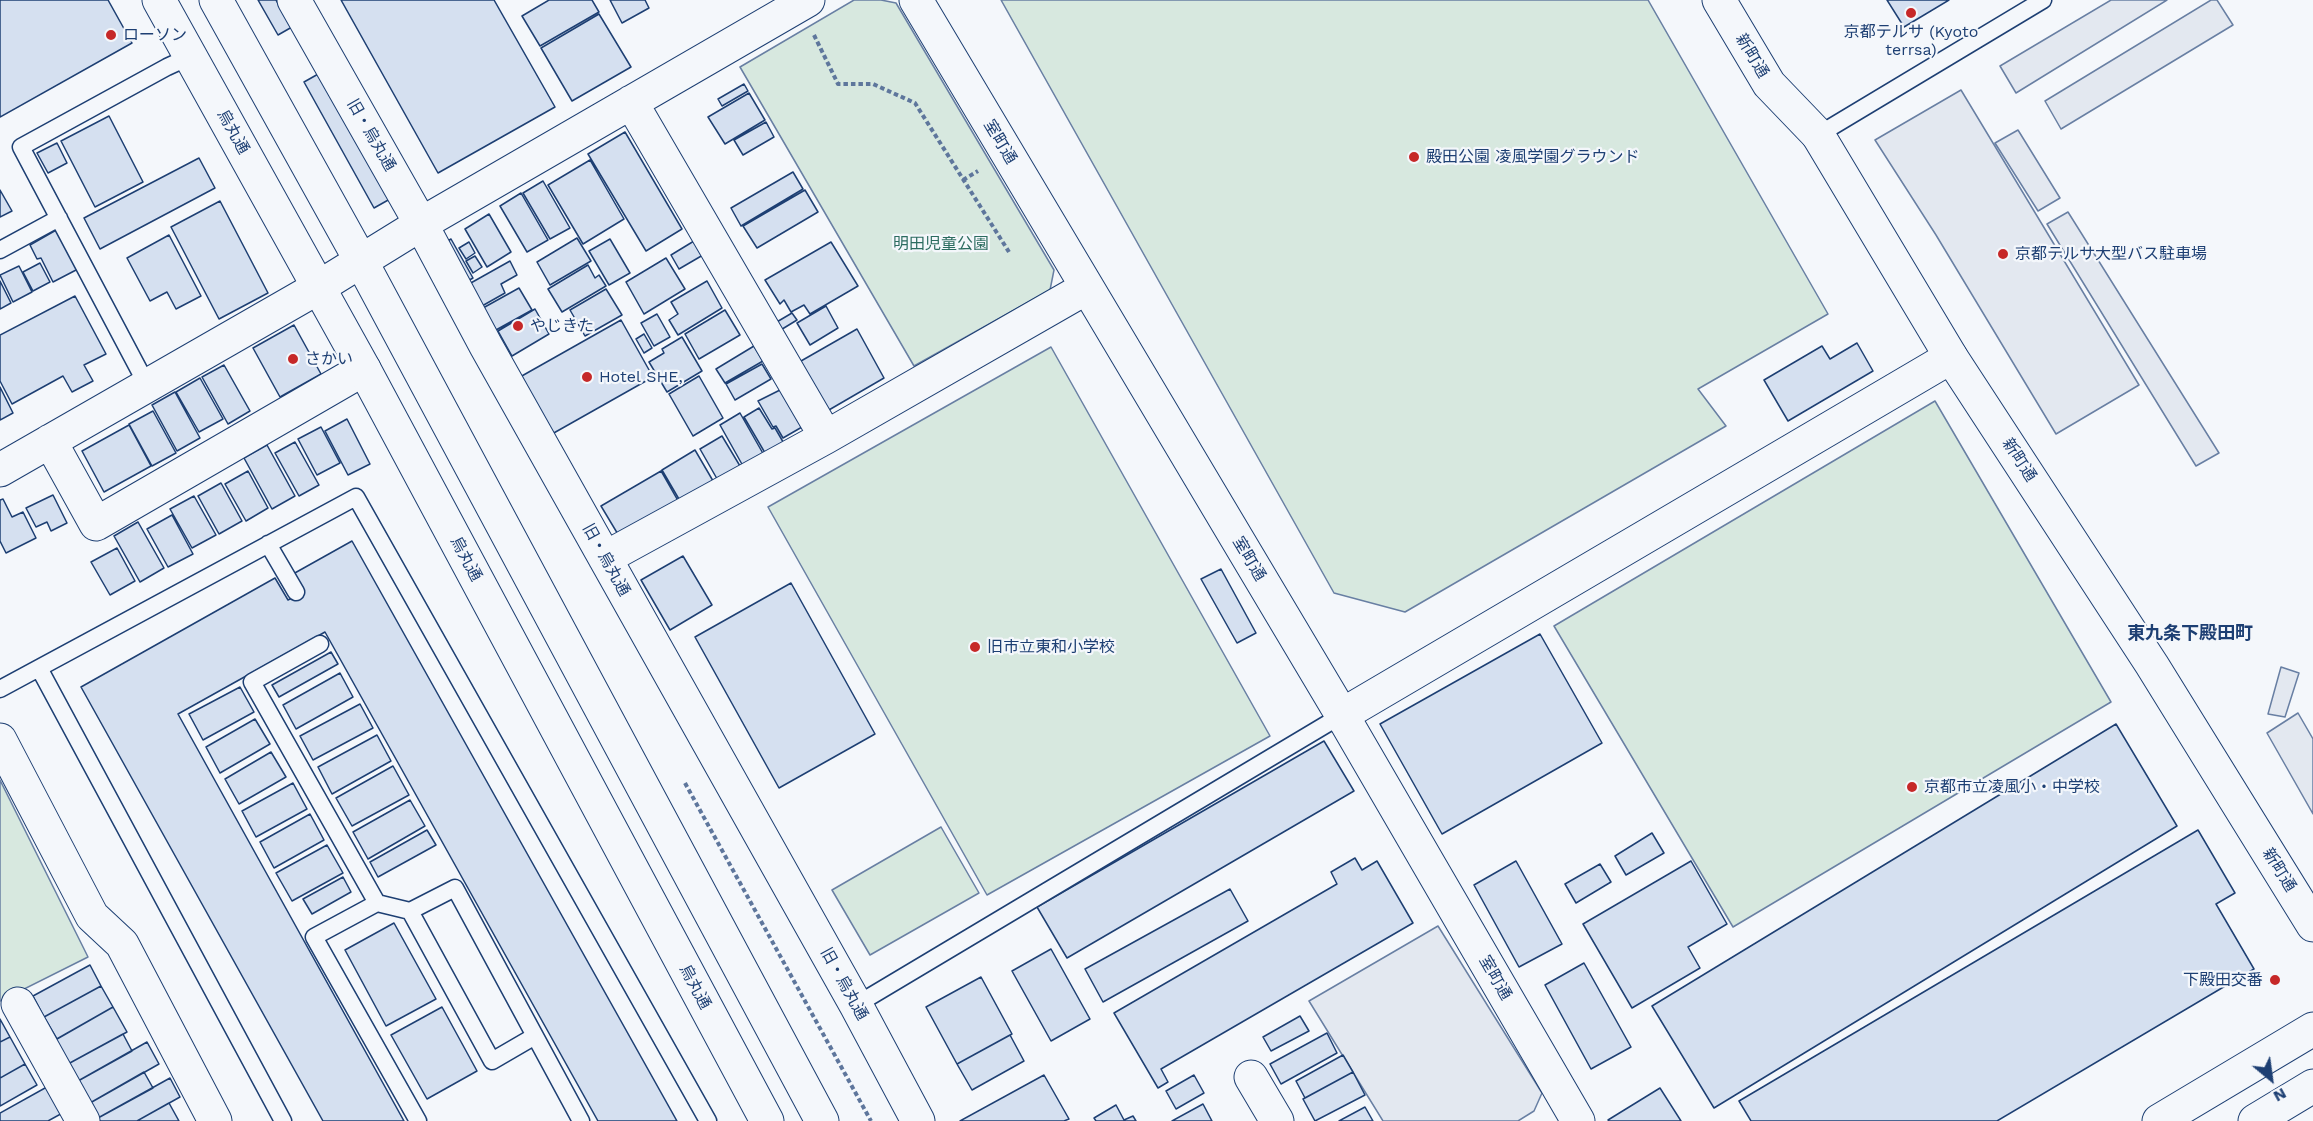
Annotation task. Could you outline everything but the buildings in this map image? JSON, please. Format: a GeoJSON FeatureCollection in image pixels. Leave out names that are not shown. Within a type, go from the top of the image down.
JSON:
{"type":"FeatureCollection","features":[{"type":"Feature","properties":{"kind":"street","name":"烏丸通"},"geometry":{"type":"LineString","coordinates":[[159,0],[319,286],[767,1121]]}},
{"type":"Feature","properties":{"kind":"street"},"geometry":{"type":"LineString","coordinates":[[216,0],[361,261],[822,1121]]}},
{"type":"Feature","properties":{"kind":"street","name":"旧・烏丸通"},"geometry":{"type":"LineString","coordinates":[[294,0],[856,1005],[918,1121]]}},
{"type":"Feature","properties":{"kind":"street","name":"室町通"},"geometry":{"type":"LineString","coordinates":[[916,0],[1342,715],[1566,1117]]}},
{"type":"Feature","properties":{"kind":"street","name":"新町通"},"geometry":{"type":"LineString","coordinates":[[1719,0],[1768,84],[1818,135],[1951,357],[2152,665],[2313,926]]}},
{"type":"Feature","properties":{"kind":"street"},"geometry":{"type":"LineString","coordinates":[[0,470],[804,2]]}},
{"type":"Feature","properties":{"kind":"street"},"geometry":{"type":"LineString","coordinates":[[631,102],[826,437]]}},
{"type":"Feature","properties":{"kind":"street"},"geometry":{"type":"LineString","coordinates":[[605,558],[826,437],[1086,288]]}},
{"type":"Feature","properties":{"kind":"street"},"geometry":{"type":"LineString","coordinates":[[1342,715],[1951,357]]}},
{"type":"Feature","properties":{"kind":"street"},"geometry":{"type":"LineString","coordinates":[[50,441],[96,524],[364,369]]}},
{"type":"Feature","properties":{"kind":"street"},"geometry":{"type":"LineString","coordinates":[[0,740],[92,916],[122,944],[215,1121]]}},
{"type":"Feature","properties":{"kind":"street"},"geometry":{"type":"LineString","coordinates":[[18,1004],[75,1118]]}},
{"type":"Feature","properties":{"kind":"street"},"geometry":{"type":"LineString","coordinates":[[2159,1121],[2313,1029]]}},
{"type":"Feature","properties":{"kind":"street"},"geometry":{"type":"LineString","coordinates":[[1251,1077],[1277,1121]]}},
{"type":"Feature","properties":{"kind":"street"},"geometry":{"type":"LineString","coordinates":[[2256,1121],[2313,1086]]}},
{"type":"Feature","properties":{"kind":"lane"},"geometry":{"type":"LineString","coordinates":[[1818,135],[2043,0]]}},
{"type":"Feature","properties":{"kind":"lane"},"geometry":{"type":"LineString","coordinates":[[147,385],[21,147],[166,67],[191,56]]}},
{"type":"Feature","properties":{"kind":"lane"},"geometry":{"type":"LineString","coordinates":[[0,250],[59,218]]}},
{"type":"Feature","properties":{"kind":"lane"},"geometry":{"type":"LineString","coordinates":[[0,689],[356,497],[708,1121]]}},
{"type":"Feature","properties":{"kind":"lane"},"geometry":{"type":"LineString","coordinates":[[268,544],[296,592]]}},
{"type":"Feature","properties":{"kind":"lane"},"geometry":{"type":"LineString","coordinates":[[320,644],[252,682],[377,903]]}},
{"type":"Feature","properties":{"kind":"lane"},"geometry":{"type":"LineString","coordinates":[[39,668],[283,1121]]}},
{"type":"Feature","properties":{"kind":"lane"},"geometry":{"type":"LineString","coordinates":[[856,1005],[1342,715]]}},
{"type":"Feature","properties":{"kind":"lane"},"geometry":{"type":"LineString","coordinates":[[418,1121],[314,937],[377,903],[410,911],[455,888],[581,1121]]}},
{"type":"Feature","properties":{"kind":"lane"},"geometry":{"type":"LineString","coordinates":[[410,911],[492,1061],[535,1036]]}},
{"type":"Feature","properties":{"kind":"path"},"geometry":{"type":"LineString","coordinates":[[804,2],[838,84],[873,84],[915,103],[1009,252]]}},
{"type":"Feature","properties":{"kind":"green space","name":"明田児童公園"},"geometry":{"type":"Polygon","coordinates":[[[854,0],[881,0],[896,3],[1054,270],[1050,290],[914,366],[740,67],[854,0]]]}},
{"type":"Feature","properties":{"kind":"green space","name":"殿田公園 凌風学園グラウンド"},"geometry":{"type":"Polygon","coordinates":[[[1001,0],[1648,0],[1828,314],[1698,389],[1726,426],[1405,612],[1334,593],[1001,0]]]}},
{"type":"Feature","properties":{"kind":"green space"},"geometry":{"type":"Polygon","coordinates":[[[1051,347],[1270,736],[987,895],[768,507],[1051,347]]]}},
{"type":"Feature","properties":{"kind":"green space"},"geometry":{"type":"Polygon","coordinates":[[[1935,401],[2111,702],[1733,927],[1554,626],[1935,401]]]}},
{"type":"Feature","properties":{"kind":"green space"},"geometry":{"type":"Polygon","coordinates":[[[0,780],[88,957],[0,1001],[0,780]]]}},
{"type":"Feature","properties":{"kind":"green space"},"geometry":{"type":"Polygon","coordinates":[[[941,827],[979,893],[870,955],[832,890],[941,827]]]}},
{"type":"Feature","properties":{"kind":"shaded area"},"geometry":{"type":"Polygon","coordinates":[[[2111,0],[2167,0],[2016,93],[2000,66],[2111,0]]]}},
{"type":"Feature","properties":{"kind":"shaded area"},"geometry":{"type":"Polygon","coordinates":[[[2211,0],[2217,0],[2233,25],[2061,129],[2045,101],[2211,0]]]}},
{"type":"Feature","properties":{"kind":"shaded area","name":"京都テルサ大型バス駐車場"},"geometry":{"type":"Polygon","coordinates":[[[1961,90],[2139,385],[2056,434],[1936,235],[1875,140],[1961,90]]]}},
{"type":"Feature","properties":{"kind":"shaded area"},"geometry":{"type":"Polygon","coordinates":[[[2018,130],[2060,198],[2038,211],[1995,143],[2018,130]]]}},
{"type":"Feature","properties":{"kind":"shaded area"},"geometry":{"type":"Polygon","coordinates":[[[2068,212],[2219,453],[2196,466],[2047,224],[2068,212]]]}},
{"type":"Feature","properties":{"kind":"shaded area"},"geometry":{"type":"Polygon","coordinates":[[[2281,667],[2299,673],[2285,717],[2268,714],[2281,667]]]}},
{"type":"Feature","properties":{"kind":"shaded area"},"geometry":{"type":"Polygon","coordinates":[[[2298,713],[2313,739],[2313,814],[2267,733],[2298,713]]]}},
{"type":"Feature","properties":{"kind":"shaded area"},"geometry":{"type":"Polygon","coordinates":[[[1438,926],[1542,1093],[1534,1111],[1518,1121],[1383,1121],[1309,1001],[1438,926]]]}},
{"type":"Feature","properties":{"kind":"place","name":"京都テルサ (Kyoto terrsa)"},"geometry":{"type":"Point","coordinates":[1911,13]}},
{"type":"Feature","properties":{"kind":"place","name":"ローソン"},"geometry":{"type":"Point","coordinates":[111,35]}},
{"type":"Feature","properties":{"kind":"place","name":"殿田公園 凌風学園グラウンド"},"geometry":{"type":"Point","coordinates":[1414,157]}},
{"type":"Feature","properties":{"kind":"place","name":"京都テルサ大型バス駐車場"},"geometry":{"type":"Point","coordinates":[2003,254]}},
{"type":"Feature","properties":{"kind":"place","name":"やじきた"},"geometry":{"type":"Point","coordinates":[518,326]}},
{"type":"Feature","properties":{"kind":"place","name":"さかい"},"geometry":{"type":"Point","coordinates":[293,359]}},
{"type":"Feature","properties":{"kind":"place","name":"Hotel SHE,"},"geometry":{"type":"Point","coordinates":[587,377]}},
{"type":"Feature","properties":{"kind":"place","name":"旧市立東和小学校"},"geometry":{"type":"Point","coordinates":[975,647]}},
{"type":"Feature","properties":{"kind":"place","name":"京都市立凌風小・中学校"},"geometry":{"type":"Point","coordinates":[1912,787]}},
{"type":"Feature","properties":{"kind":"place","name":"下殿田交番"},"geometry":{"type":"Point","coordinates":[2275,980]}},
{"type":"Feature","properties":{"kind":"district","name":"東九条下殿田町"},"geometry":{"type":"Point","coordinates":[2190,634]}}]}
